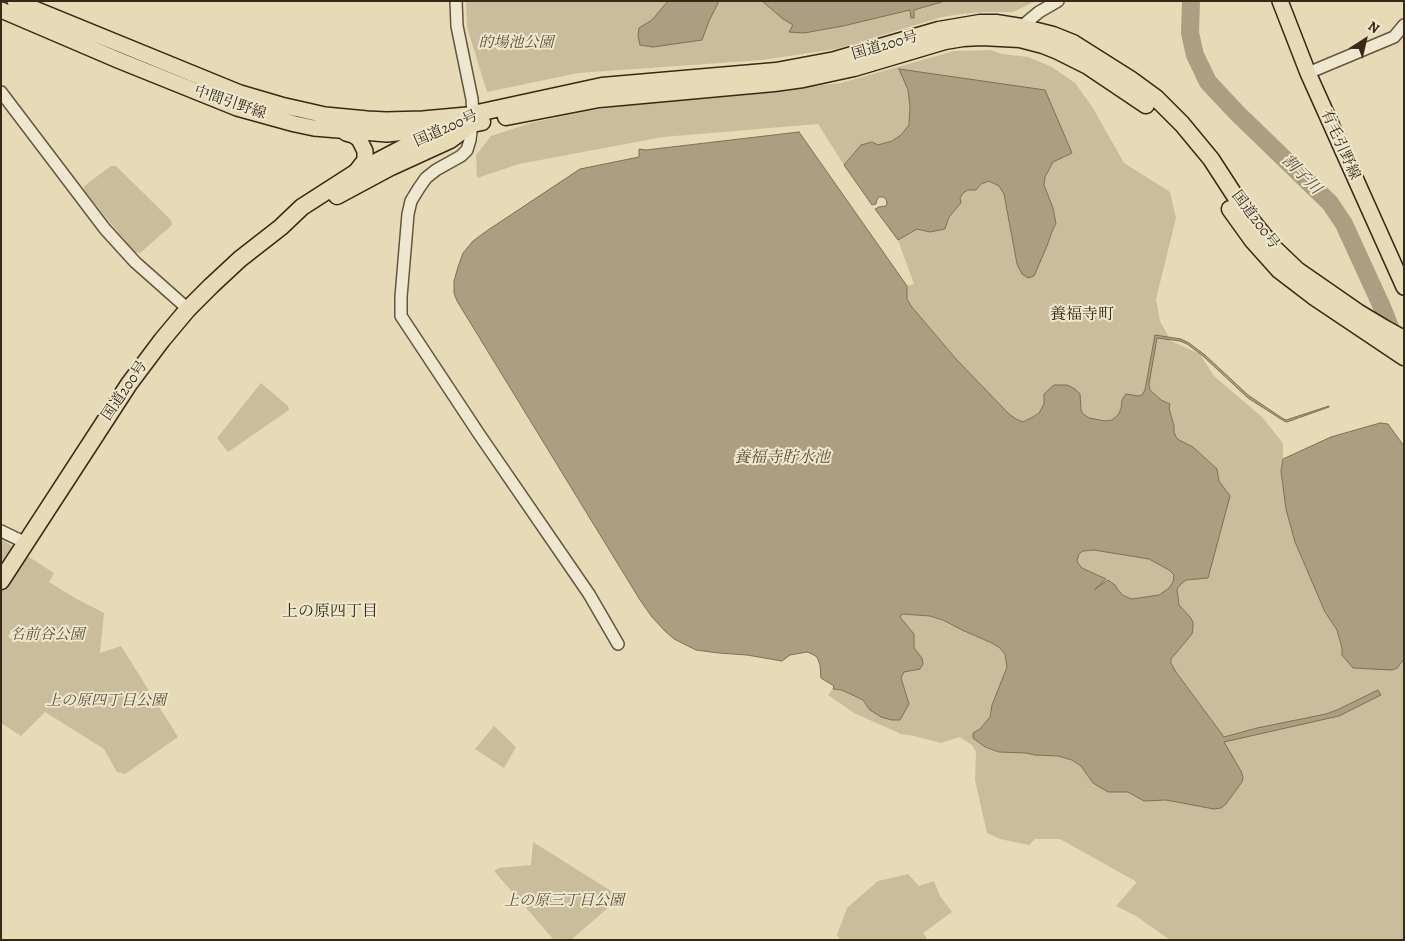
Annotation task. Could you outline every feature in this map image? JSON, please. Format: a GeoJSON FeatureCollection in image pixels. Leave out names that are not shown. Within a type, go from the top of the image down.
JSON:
{"type":"FeatureCollection","features":[{"type":"Feature","properties":{"kind":"highway","name":"国道200号"},"geometry":{"type":"LineString","coordinates":[[1021,33],[1073,58],[1150,108],[1188,147],[1207,172],[1249,236],[1279,270],[1313,296],[1401,349]]}},
{"type":"Feature","properties":{"kind":"highway","name":"国道200号"},"geometry":{"type":"LineString","coordinates":[[1,581],[129,384],[188,309],[240,259],[281,227],[302,207],[355,173],[439,129],[473,119],[599,99],[803,79],[854,68],[926,46],[963,38],[1021,33],[1053,35],[1073,43],[1156,98],[1182,124],[1211,159],[1248,216],[1273,247],[1297,270],[1330,294],[1384,328],[1401,349]]}},
{"type":"Feature","properties":{"kind":"highway","name":"国道200号"},"geometry":{"type":"LineString","coordinates":[[281,227],[309,214],[342,192],[450,140],[473,119]]}},
{"type":"Feature","properties":{"kind":"main road","name":"有毛引野線"},"geometry":{"type":"LineString","coordinates":[[1280,1],[1308,73],[1404,287]]}},
{"type":"Feature","properties":{"kind":"main road","name":"中間引野線"},"geometry":{"type":"LineString","coordinates":[[6,11],[240,93],[281,105],[325,115],[367,119],[473,119]]}},
{"type":"Feature","properties":{"kind":"main road","name":"中間引野線"},"geometry":{"type":"LineString","coordinates":[[6,11],[118,60],[237,108],[295,124],[340,131],[387,134],[439,129]]}},
{"type":"Feature","properties":{"kind":"main road"},"geometry":{"type":"LineString","coordinates":[[340,131],[359,139],[365,152],[365,160],[355,173]]}},
{"type":"Feature","properties":{"kind":"street"},"geometry":{"type":"LineString","coordinates":[[456,1],[457,26],[472,99],[473,119],[470,140],[467,150],[461,156],[426,178],[412,201],[408,214],[401,316],[589,594],[618,644]]}},
{"type":"Feature","properties":{"kind":"street"},"geometry":{"type":"LineString","coordinates":[[1021,33],[1039,12],[1058,1]]}},
{"type":"Feature","properties":{"kind":"street"},"geometry":{"type":"LineString","coordinates":[[1308,73],[1394,37],[1404,25]]}},
{"type":"Feature","properties":{"kind":"street"},"geometry":{"type":"LineString","coordinates":[[1,92],[105,229],[135,262],[188,309]]}},
{"type":"Feature","properties":{"kind":"street"},"geometry":{"type":"LineString","coordinates":[[1,531],[23,548]]}},
{"type":"Feature","properties":{"kind":"green space","name":"的場池公園"},"geometry":{"type":"Polygon","coordinates":[[[466,1],[1036,1],[1013,12],[984,12],[942,17],[836,49],[762,60],[578,73],[487,92],[467,27],[466,1]]]}},
{"type":"Feature","properties":{"kind":"green space"},"geometry":{"type":"Polygon","coordinates":[[[991,50],[1002,54],[1028,57],[1052,67],[1075,83],[1093,108],[1124,163],[1170,192],[1176,218],[1156,299],[1160,321],[1171,341],[1200,354],[1214,376],[1262,417],[1283,443],[1281,471],[1286,508],[1295,542],[1325,612],[1337,630],[1342,648],[1359,669],[1401,664],[1404,659],[1404,940],[1170,940],[1136,916],[1116,906],[1137,882],[1060,839],[1035,839],[1029,845],[1000,839],[987,833],[975,780],[976,752],[972,745],[960,737],[941,743],[901,734],[854,713],[828,695],[833,689],[842,690],[863,700],[870,710],[909,704],[901,678],[904,672],[920,669],[922,658],[914,648],[912,631],[900,617],[902,614],[930,616],[943,620],[992,643],[1005,654],[1007,667],[992,704],[990,717],[976,731],[973,738],[985,747],[999,752],[1058,756],[1072,760],[1081,766],[1093,783],[1128,792],[1144,801],[1166,800],[1185,804],[1226,804],[1242,782],[1241,771],[1223,742],[1339,716],[1337,710],[1224,737],[1173,667],[1171,659],[1192,634],[1190,617],[1179,605],[1177,589],[1186,580],[1194,579],[1226,491],[1219,481],[1217,469],[1193,447],[1176,437],[1169,408],[1170,404],[1161,400],[1150,390],[1153,345],[1146,390],[1142,395],[1122,400],[1118,415],[1112,420],[1105,421],[1083,415],[1080,394],[1067,385],[1054,385],[1044,394],[1044,404],[1039,412],[1023,422],[1009,414],[956,359],[907,299],[907,286],[914,284],[898,240],[917,229],[930,232],[945,229],[949,217],[961,203],[960,198],[963,193],[989,181],[1000,186],[1004,194],[1017,264],[1022,274],[1028,278],[1047,246],[1056,224],[1053,208],[1044,185],[1045,177],[1053,162],[900,70],[908,90],[910,125],[892,141],[878,145],[872,142],[861,145],[844,165],[818,124],[663,137],[519,164],[477,178],[476,155],[491,136],[531,123],[613,107],[841,83],[954,51],[991,50]]]}},
{"type":"Feature","properties":{"kind":"green space"},"geometry":{"type":"Polygon","coordinates":[[[111,166],[116,166],[171,220],[172,225],[140,253],[134,252],[84,190],[84,186],[111,166]]]}},
{"type":"Feature","properties":{"kind":"green space"},"geometry":{"type":"Polygon","coordinates":[[[261,383],[288,406],[289,410],[228,452],[217,438],[261,383]]]}},
{"type":"Feature","properties":{"kind":"green space"},"geometry":{"type":"Polygon","coordinates":[[[1,539],[54,573],[49,582],[104,613],[100,653],[121,646],[178,737],[125,774],[117,772],[104,749],[45,712],[21,736],[1,723],[1,539]]]}},
{"type":"Feature","properties":{"kind":"green space"},"geometry":{"type":"Polygon","coordinates":[[[1094,550],[1149,559],[1169,570],[1174,575],[1173,582],[1169,588],[1159,595],[1131,599],[1118,590],[1115,585],[1094,590],[1106,579],[1082,568],[1077,561],[1079,554],[1083,551],[1094,550]]]}},
{"type":"Feature","properties":{"kind":"green space"},"geometry":{"type":"Polygon","coordinates":[[[494,726],[516,747],[504,768],[475,749],[494,726]]]}},
{"type":"Feature","properties":{"kind":"green space","name":"上の原三丁目公園"},"geometry":{"type":"Polygon","coordinates":[[[533,842],[616,894],[617,900],[571,940],[554,940],[494,871],[499,868],[531,865],[533,842]]]}},
{"type":"Feature","properties":{"kind":"green space"},"geometry":{"type":"Polygon","coordinates":[[[908,874],[919,886],[934,881],[940,896],[952,912],[923,933],[928,940],[841,940],[837,935],[847,908],[878,881],[908,874]]]}},
{"type":"Feature","properties":{"kind":"water"},"geometry":{"type":"Polygon","coordinates":[[[668,1],[719,1],[702,40],[653,47],[640,45],[639,28],[652,20],[668,1]]]}},
{"type":"Feature","properties":{"kind":"water"},"geometry":{"type":"Polygon","coordinates":[[[762,1],[945,1],[914,10],[914,18],[911,18],[910,10],[804,33],[789,32],[793,25],[762,1]]]}},
{"type":"Feature","properties":{"kind":"water"},"geometry":{"type":"Polygon","coordinates":[[[899,69],[1045,90],[1072,153],[1053,162],[1045,177],[1044,185],[1053,208],[1056,224],[1034,276],[1028,278],[1022,274],[1017,264],[1004,194],[999,186],[989,181],[981,184],[976,190],[968,190],[963,193],[960,198],[961,203],[949,217],[945,229],[930,232],[917,229],[898,240],[875,209],[886,206],[886,199],[879,197],[876,204],[872,205],[844,165],[861,145],[872,142],[878,145],[892,141],[901,135],[909,125],[910,106],[908,90],[899,69]]]}},
{"type":"Feature","properties":{"kind":"water","name":"養福寺貯水池"},"geometry":{"type":"Polygon","coordinates":[[[799,132],[907,286],[907,299],[911,306],[956,359],[1009,414],[1023,422],[1039,413],[1044,404],[1044,394],[1054,385],[1067,385],[1075,389],[1080,394],[1081,410],[1089,418],[1105,421],[1112,420],[1118,415],[1122,400],[1126,394],[1138,396],[1142,395],[1145,390],[1155,335],[1181,339],[1189,343],[1205,355],[1248,395],[1286,420],[1329,406],[1287,422],[1284,421],[1248,398],[1203,356],[1187,344],[1180,341],[1157,338],[1149,384],[1150,390],[1161,400],[1170,404],[1169,408],[1176,437],[1193,447],[1217,469],[1219,481],[1230,496],[1208,578],[1186,580],[1177,589],[1179,605],[1190,617],[1193,622],[1193,628],[1192,634],[1171,659],[1171,663],[1224,737],[1257,728],[1326,714],[1378,690],[1381,695],[1339,716],[1224,742],[1243,777],[1242,782],[1226,804],[1221,808],[1214,809],[1166,800],[1144,801],[1128,792],[1108,792],[1093,783],[1081,766],[1072,760],[1058,756],[999,752],[985,747],[973,738],[973,733],[980,729],[990,717],[992,705],[1007,667],[1005,654],[992,643],[943,620],[930,616],[902,614],[900,617],[914,634],[914,648],[922,658],[923,664],[920,669],[904,672],[901,678],[909,704],[900,720],[881,717],[870,710],[863,700],[842,690],[833,689],[834,686],[821,678],[817,657],[807,652],[790,655],[782,661],[747,655],[696,650],[674,639],[652,617],[640,600],[457,301],[454,293],[454,281],[463,253],[473,241],[580,169],[639,157],[639,149],[646,150],[799,132]],[[1094,550],[1083,551],[1079,554],[1077,561],[1082,568],[1106,579],[1094,590],[1108,580],[1123,595],[1131,599],[1159,595],[1169,588],[1173,582],[1174,575],[1169,570],[1149,559],[1094,550]]]}},
{"type":"Feature","properties":{"kind":"water"},"geometry":{"type":"Polygon","coordinates":[[[1380,423],[1388,424],[1404,446],[1404,659],[1397,668],[1392,670],[1353,668],[1342,655],[1337,630],[1325,612],[1295,542],[1286,509],[1281,471],[1283,459],[1331,437],[1380,423]]]}},
{"type":"Feature","properties":{"kind":"waterway","name":"割子川"},"geometry":{"type":"LineString","coordinates":[[1191,1],[1190,33],[1195,55],[1208,82],[1237,113],[1330,203],[1344,224],[1396,342]]}},
{"type":"Feature","properties":{"kind":"district","name":"養福寺町"},"geometry":{"type":"Point","coordinates":[1082,315]}},
{"type":"Feature","properties":{"kind":"district","name":"上の原四丁目"},"geometry":{"type":"Point","coordinates":[330,612]}},
{"type":"Feature","properties":{"kind":"park label","name":"名前谷公園"},"geometry":{"type":"Point","coordinates":[47,635]}},
{"type":"Feature","properties":{"kind":"park label","name":"上の原四丁目公園"},"geometry":{"type":"Point","coordinates":[106,701]}}]}
